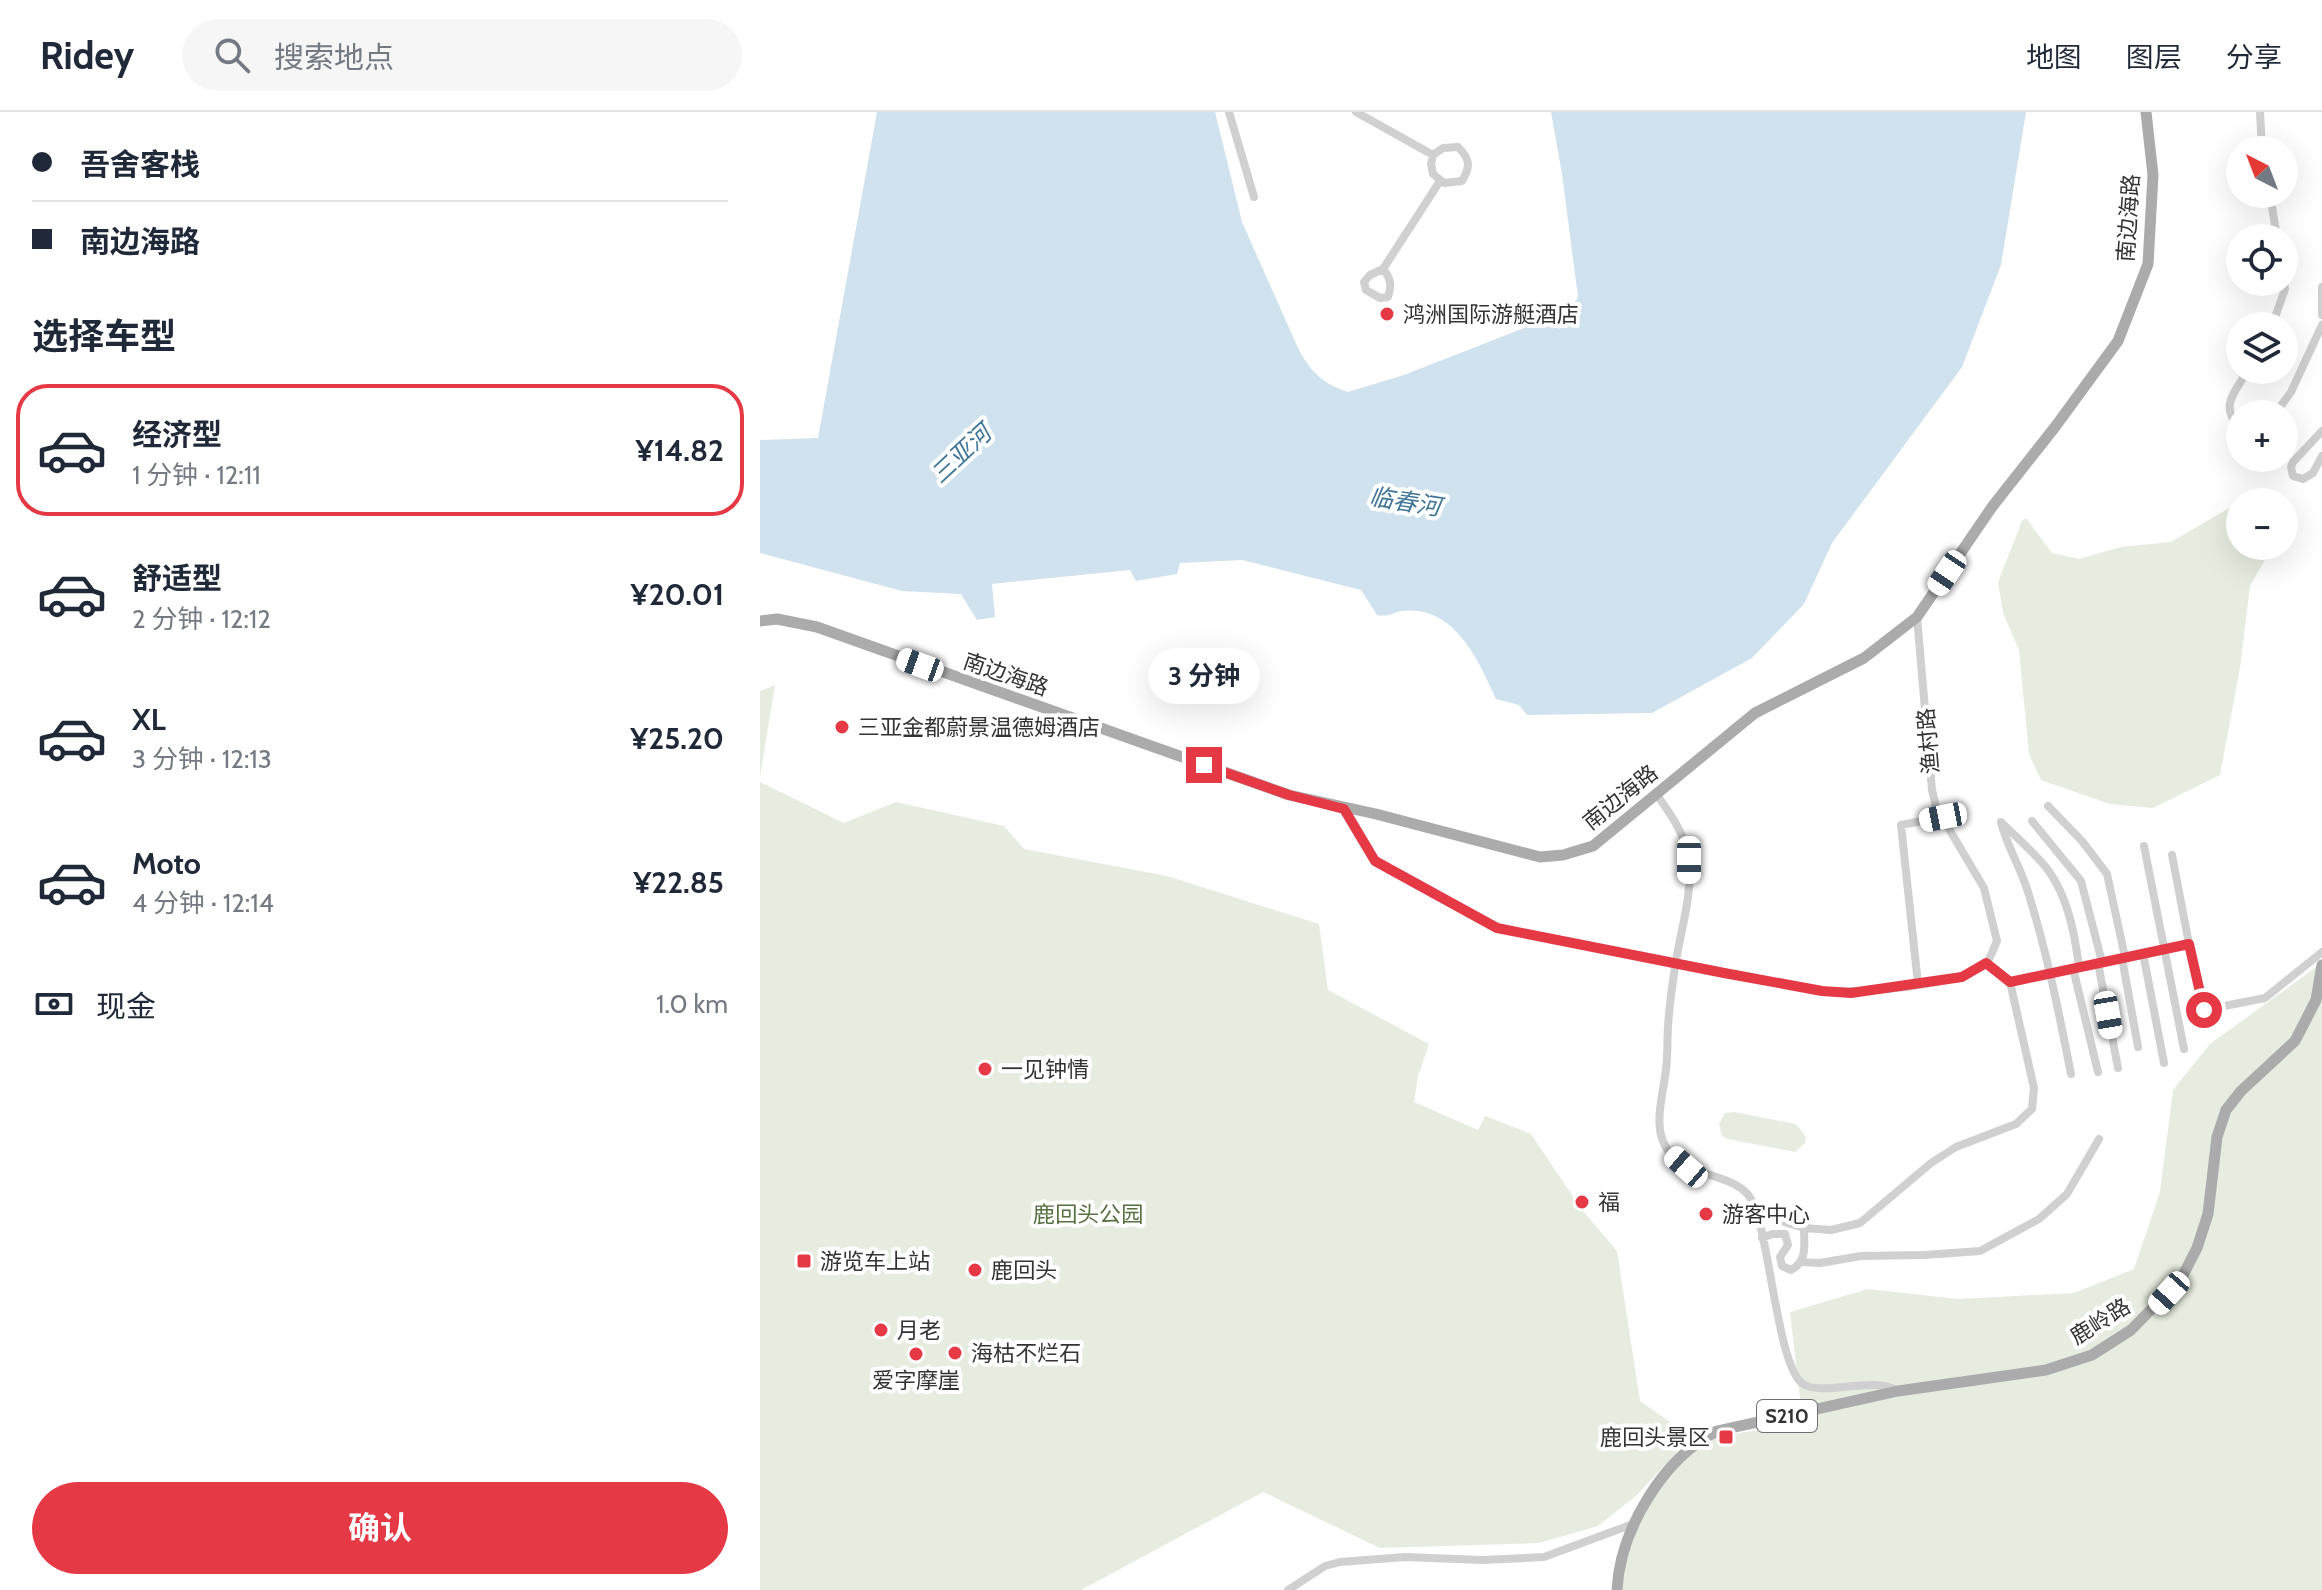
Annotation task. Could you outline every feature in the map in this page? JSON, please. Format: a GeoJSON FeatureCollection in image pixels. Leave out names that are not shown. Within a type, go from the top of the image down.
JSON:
{"type":"FeatureCollection","features":[{"type":"Feature","properties":{"kind":"main road","name":"南边海路"},"geometry":{"type":"LineString","coordinates":[[760,624],[777,619],[817,627],[1289,795],[1376,814],[1540,857],[1563,855],[1593,846],[1755,713],[1864,658],[1917,617],[1992,507],[2118,341],[2148,264],[2153,175],[2146,112]]}},
{"type":"Feature","properties":{"kind":"main road","name":"鹿岭路"},"geometry":{"type":"LineString","coordinates":[[1617,1590],[1618,1577],[1635,1523],[1654,1489],[1682,1454],[1717,1431],[1898,1391],[2046,1370],[2092,1355],[2131,1330],[2181,1279],[2197,1248],[2208,1214],[2217,1137],[2226,1110],[2241,1091],[2295,1041],[2316,1000],[2322,965]]}},
{"type":"Feature","properties":{"kind":"street"},"geometry":{"type":"LineString","coordinates":[[1229,112],[1254,197]]}},
{"type":"Feature","properties":{"kind":"street"},"geometry":{"type":"LineString","coordinates":[[1356,112],[1433,155]]}},
{"type":"Feature","properties":{"kind":"street"},"geometry":{"type":"LineString","coordinates":[[2260,112],[2261,136]]}},
{"type":"Feature","properties":{"kind":"street"},"geometry":{"type":"LineString","coordinates":[[1451,145],[1458,147],[1469,161],[1469,169],[1462,181],[1453,184],[1440,181],[1433,174],[1433,155],[1451,145]]}},
{"type":"Feature","properties":{"kind":"street"},"geometry":{"type":"LineString","coordinates":[[1383,269],[1440,181]]}},
{"type":"Feature","properties":{"kind":"street"},"geometry":{"type":"LineString","coordinates":[[2322,287],[2322,315]]}},
{"type":"Feature","properties":{"kind":"street"},"geometry":{"type":"LineString","coordinates":[[2285,400],[2322,325]]}},
{"type":"Feature","properties":{"kind":"street"},"geometry":{"type":"LineString","coordinates":[[2322,431],[2293,462],[2293,476],[2303,479],[2313,473],[2322,456]]}},
{"type":"Feature","properties":{"kind":"street","name":"渔村路"},"geometry":{"type":"LineString","coordinates":[[1917,617],[1932,790],[1943,817],[1984,888],[1997,941],[1986,963]]}},
{"type":"Feature","properties":{"kind":"street"},"geometry":{"type":"LineString","coordinates":[[1657,795],[1684,838],[1689,860],[1689,889],[1668,1026],[1661,1135],[1673,1156],[1686,1167],[1727,1180],[1750,1197],[1762,1238],[1782,1337],[1797,1379],[1811,1387],[1884,1386],[1898,1391]]}},
{"type":"Feature","properties":{"kind":"street"},"geometry":{"type":"LineString","coordinates":[[2048,806],[2082,841],[2107,874],[2138,1047]]}},
{"type":"Feature","properties":{"kind":"street"},"geometry":{"type":"LineString","coordinates":[[1344,809],[1375,861],[1497,928],[1822,991],[1851,993],[1962,977],[1986,963],[2010,982],[2034,1088],[2032,1109],[2016,1124],[1956,1147],[1931,1163],[1860,1223],[1831,1230],[1804,1228],[1784,1222]]}},
{"type":"Feature","properties":{"kind":"street"},"geometry":{"type":"LineString","coordinates":[[1918,984],[1901,825],[1943,817]]}},
{"type":"Feature","properties":{"kind":"street"},"geometry":{"type":"LineString","coordinates":[[2032,821],[2081,881],[2100,962],[2118,1068]]}},
{"type":"Feature","properties":{"kind":"street"},"geometry":{"type":"LineString","coordinates":[[2071,1074],[2051,973],[2027,888],[2006,843],[2001,822],[2032,852],[2054,881],[2075,934],[2076,968],[2098,1072]]}},
{"type":"Feature","properties":{"kind":"street"},"geometry":{"type":"LineString","coordinates":[[2144,846],[2184,1049]]}},
{"type":"Feature","properties":{"kind":"street"},"geometry":{"type":"LineString","coordinates":[[2172,855],[2204,1010],[2265,998],[2322,952]]}},
{"type":"Feature","properties":{"kind":"street"},"geometry":{"type":"LineString","coordinates":[[2010,982],[2189,944]]}},
{"type":"Feature","properties":{"kind":"street"},"geometry":{"type":"LineString","coordinates":[[2143,953],[2164,1063]]}},
{"type":"Feature","properties":{"kind":"street"},"geometry":{"type":"LineString","coordinates":[[1800,1262],[1980,1251],[2039,1219],[2067,1194],[2099,1139]]}},
{"type":"Feature","properties":{"kind":"street"},"geometry":{"type":"LineString","coordinates":[[1762,1238],[1785,1234],[1788,1245],[1780,1257],[1782,1266],[1791,1270],[1805,1252],[1804,1228]]}},
{"type":"Feature","properties":{"kind":"street"},"geometry":{"type":"LineString","coordinates":[[1288,1590],[1325,1566],[1340,1562],[1405,1557],[1483,1560],[1544,1557],[1635,1523]]}},
{"type":"Feature","properties":{"kind":"green space"},"geometry":{"type":"Polygon","coordinates":[[[2226,510],[2226,560],[2265,560],[2250,586],[2240,668],[2220,775],[2153,808],[2110,804],[2041,780],[2029,754],[2019,650],[2003,613],[1998,582],[2022,521],[2026,518],[2052,553],[2079,559],[2121,547],[2171,542],[2226,510]]]}},
{"type":"Feature","properties":{"kind":"green space"},"geometry":{"type":"Polygon","coordinates":[[[775,685],[760,777],[760,691],[775,685]]]}},
{"type":"Feature","properties":{"kind":"green space","name":"鹿回头公园"},"geometry":{"type":"Polygon","coordinates":[[[760,782],[844,823],[896,802],[1004,826],[1024,849],[1167,876],[1319,924],[1328,990],[1429,1044],[1418,1076],[1414,1102],[1478,1130],[1485,1116],[1531,1134],[1582,1210],[1617,1251],[1640,1401],[1677,1427],[1685,1443],[1636,1496],[1598,1526],[1539,1543],[1380,1548],[1263,1492],[1081,1590],[760,1590],[760,782]]]}},
{"type":"Feature","properties":{"kind":"green space"},"geometry":{"type":"Polygon","coordinates":[[[2322,963],[2322,1590],[1621,1590],[1625,1538],[1673,1467],[1704,1438],[1803,1424],[1790,1312],[1868,1289],[1958,1299],[2074,1293],[2134,1269],[2160,1192],[2173,1090],[2210,1044],[2322,963]]]}},
{"type":"Feature","properties":{"kind":"green space"},"geometry":{"type":"Polygon","coordinates":[[[1725,1113],[1796,1124],[1806,1137],[1805,1143],[1795,1152],[1728,1139],[1722,1136],[1719,1124],[1725,1113]]]}},
{"type":"Feature","properties":{"kind":"water"},"geometry":{"type":"Polygon","coordinates":[[[877,112],[1215,112],[1242,222],[1298,348],[1318,376],[1348,392],[1404,375],[1572,308],[1578,297],[1551,112],[2026,112],[2001,265],[1962,367],[1832,543],[1804,604],[1752,658],[1652,713],[1527,715],[1519,705],[1496,699],[1462,637],[1436,616],[1420,611],[1377,615],[1361,590],[1242,560],[1180,563],[1177,574],[1136,581],[1130,570],[992,584],[995,617],[977,620],[961,594],[902,591],[760,553],[760,440],[818,438],[877,112]]]}},
{"type":"Feature","properties":{"kind":"place","name":"鸿洲国际游艇酒店"},"geometry":{"type":"Point","coordinates":[1387,314]}},
{"type":"Feature","properties":{"kind":"place","name":"三亚金都蔚景温德姆酒店"},"geometry":{"type":"Point","coordinates":[842,727]}},
{"type":"Feature","properties":{"kind":"place","name":"一见钟情"},"geometry":{"type":"Point","coordinates":[985,1069]}},
{"type":"Feature","properties":{"kind":"place","name":"福"},"geometry":{"type":"Point","coordinates":[1582,1202]}},
{"type":"Feature","properties":{"kind":"place","name":"游客中心"},"geometry":{"type":"Point","coordinates":[1706,1214]}},
{"type":"Feature","properties":{"kind":"place","name":"游览车上站"},"geometry":{"type":"Point","coordinates":[804,1261]}},
{"type":"Feature","properties":{"kind":"place","name":"鹿回头"},"geometry":{"type":"Point","coordinates":[975,1270]}},
{"type":"Feature","properties":{"kind":"place","name":"月老"},"geometry":{"type":"Point","coordinates":[881,1330]}},
{"type":"Feature","properties":{"kind":"place","name":"海枯不烂石"},"geometry":{"type":"Point","coordinates":[955,1353]}},
{"type":"Feature","properties":{"kind":"place","name":"爱字摩崖"},"geometry":{"type":"Point","coordinates":[916,1354]}},
{"type":"Feature","properties":{"kind":"place","name":"鹿回头景区"},"geometry":{"type":"Point","coordinates":[1726,1437]}},
{"type":"Feature","properties":{"kind":"route"},"geometry":{"type":"LineString","coordinates":[[1204,765],[1289,795],[1344,809],[1375,861],[1497,928],[1822,991],[1851,993],[1962,977],[1986,963],[2010,982],[2189,944],[2204,1010]]}},
{"type":"Feature","properties":{"kind":"water label","name":"三亚河"},"geometry":{"type":"Point","coordinates":[961,454]}},
{"type":"Feature","properties":{"kind":"water label","name":"临春河"},"geometry":{"type":"Point","coordinates":[1405,502]}}]}
